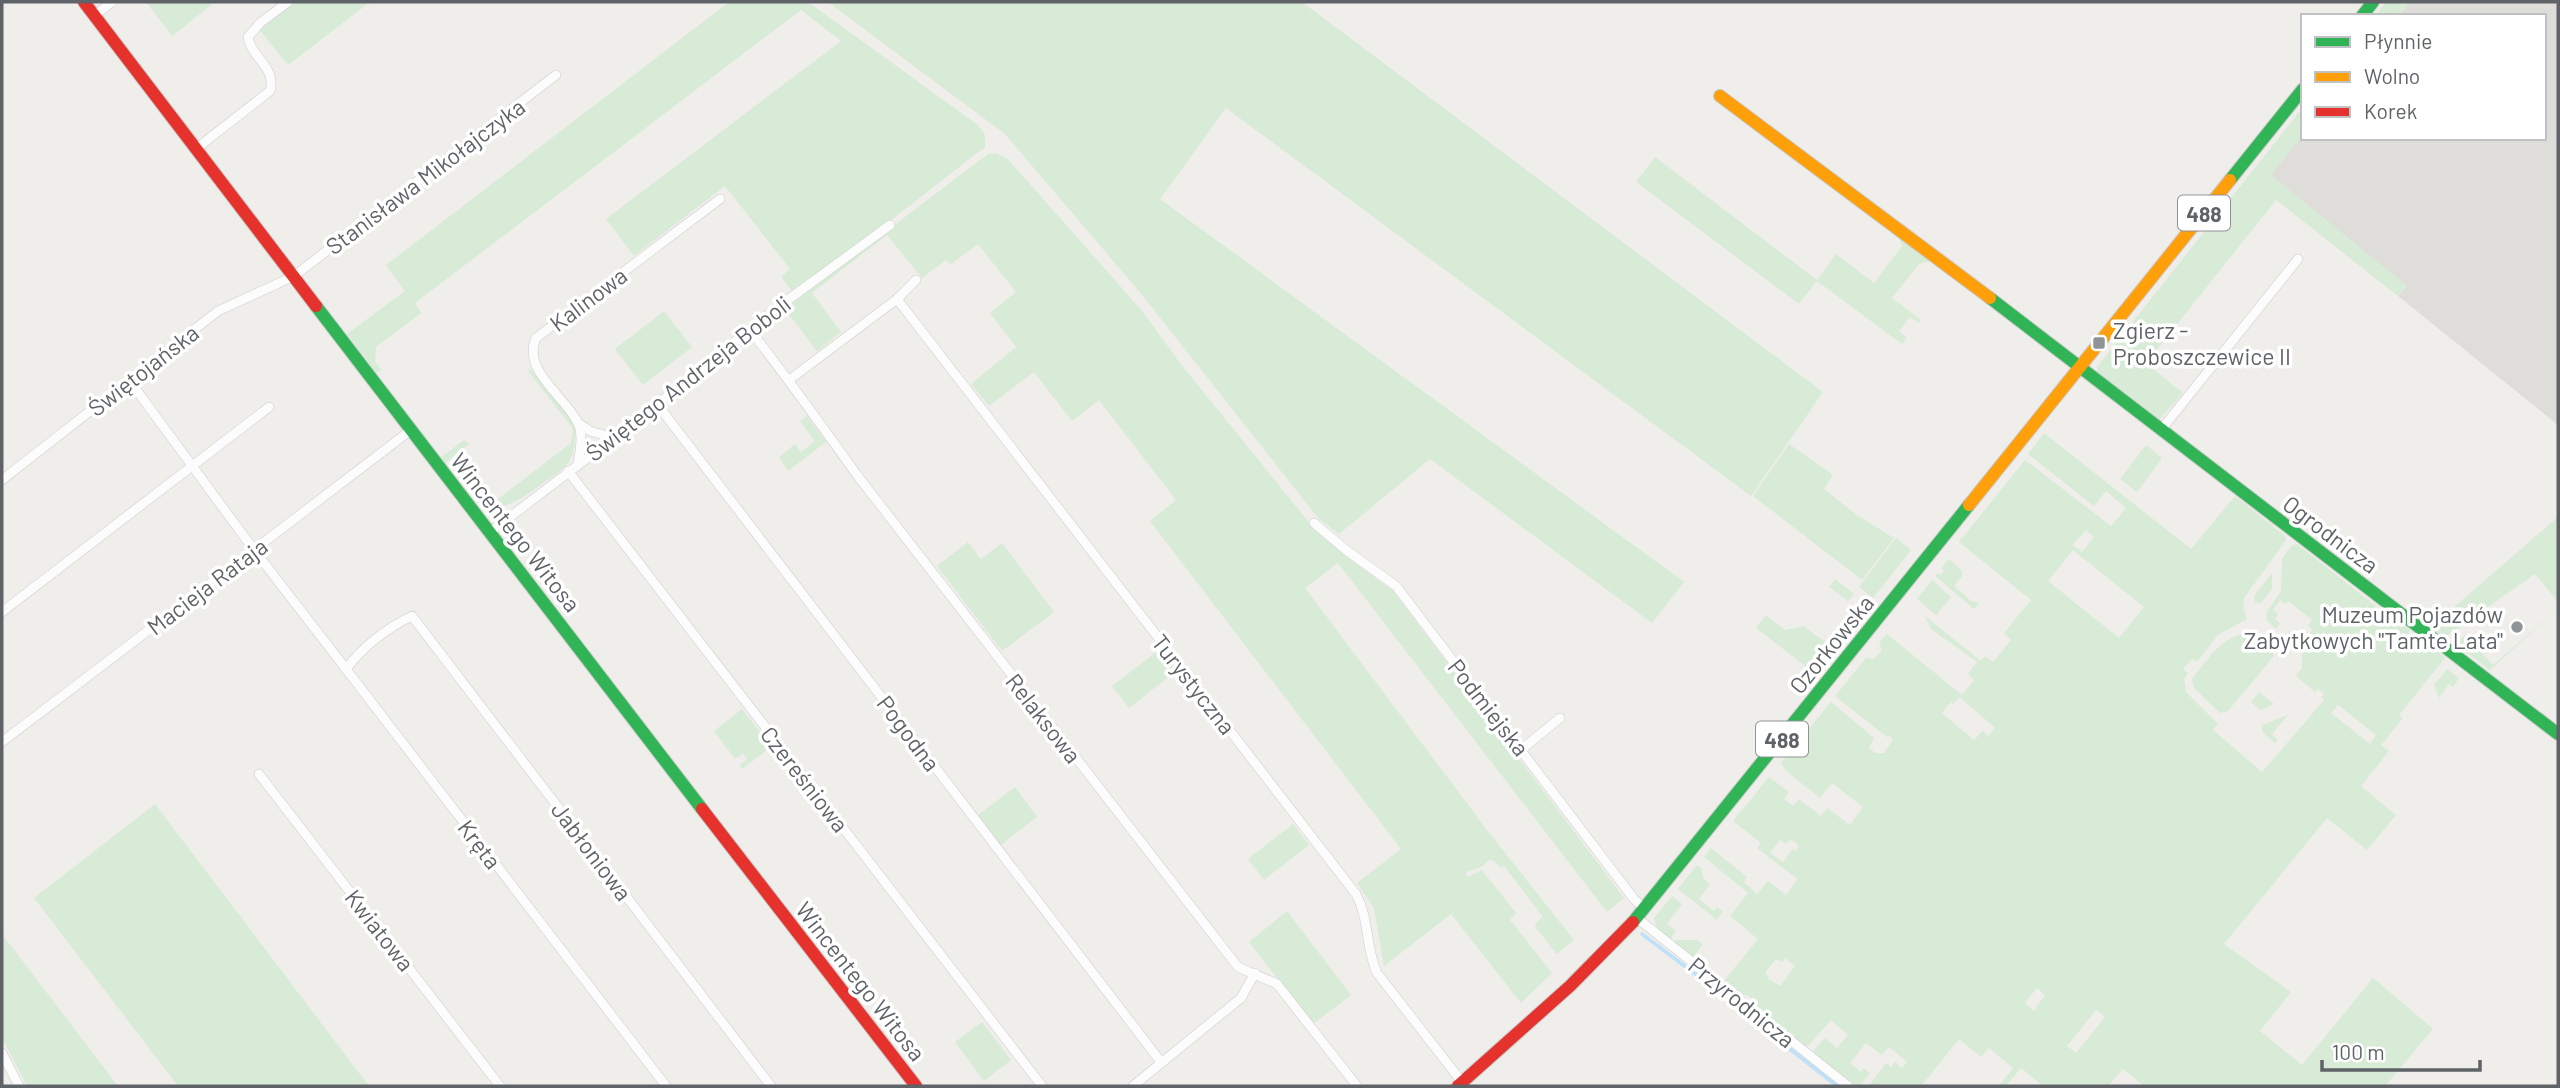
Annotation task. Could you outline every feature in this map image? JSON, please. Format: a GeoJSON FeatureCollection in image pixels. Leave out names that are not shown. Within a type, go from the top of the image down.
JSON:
{"type":"FeatureCollection","features":[{"type":"Feature","properties":{"kind":"street","name":"Wincentego Witosa"},"geometry":{"type":"LineString","coordinates":[[83,2],[916,1086]]}},
{"type":"Feature","properties":{"kind":"street"},"geometry":{"type":"LineString","coordinates":[[94,16],[112,2]]}},
{"type":"Feature","properties":{"kind":"street"},"geometry":{"type":"LineString","coordinates":[[197,148],[266,96],[272,85],[268,68],[249,43],[248,37],[260,23],[288,2]]}},
{"type":"Feature","properties":{"kind":"street","name":"Stanisława Mikołajczyka"},"geometry":{"type":"LineString","coordinates":[[294,276],[555,75]]}},
{"type":"Feature","properties":{"kind":"street","name":"488"},"geometry":{"type":"LineString","coordinates":[[2080,367],[2301,91]]}},
{"type":"Feature","properties":{"kind":"street","name":"Ogrodnicza"},"geometry":{"type":"LineString","coordinates":[[1720,96],[2080,367],[2558,734]]}},
{"type":"Feature","properties":{"kind":"street","name":"Kalinowa"},"geometry":{"type":"LineString","coordinates":[[614,438],[590,431],[578,422],[533,363],[531,349],[536,338],[720,199]]}},
{"type":"Feature","properties":{"kind":"street","name":"Świętego Andrzeja Boboli"},"geometry":{"type":"LineString","coordinates":[[489,533],[749,330],[890,225]]}},
{"type":"Feature","properties":{"kind":"street"},"geometry":{"type":"LineString","coordinates":[[2161,430],[2298,259]]}},
{"type":"Feature","properties":{"kind":"street","name":"Świętojańska"},"geometry":{"type":"LineString","coordinates":[[2,480],[218,311],[294,276]]}},
{"type":"Feature","properties":{"kind":"street"},"geometry":{"type":"LineString","coordinates":[[789,380],[897,299],[916,280]]}},
{"type":"Feature","properties":{"kind":"street","name":"Turystyczna"},"geometry":{"type":"LineString","coordinates":[[897,299],[1356,894],[1364,910],[1371,959],[1377,973],[1460,1084]]}},
{"type":"Feature","properties":{"kind":"street","name":"Relaksowa"},"geometry":{"type":"LineString","coordinates":[[749,330],[789,380],[857,475],[1238,967],[1277,984],[1357,1086]]}},
{"type":"Feature","properties":{"kind":"street","name":"Ozorkowska"},"geometry":{"type":"LineString","coordinates":[[1460,1084],[1577,979],[1641,914],[2080,367]]}},
{"type":"Feature","properties":{"kind":"street","name":"Kręta"},"geometry":{"type":"LineString","coordinates":[[129,380],[254,550],[666,1086]]}},
{"type":"Feature","properties":{"kind":"street","name":"Pogodna"},"geometry":{"type":"LineString","coordinates":[[657,404],[1161,1062]]}},
{"type":"Feature","properties":{"kind":"street"},"geometry":{"type":"LineString","coordinates":[[2,612],[269,407]]}},
{"type":"Feature","properties":{"kind":"street"},"geometry":{"type":"LineString","coordinates":[[578,422],[578,464]]}},
{"type":"Feature","properties":{"kind":"street","name":"Macieja Rataja"},"geometry":{"type":"LineString","coordinates":[[2,742],[411,430]]}},
{"type":"Feature","properties":{"kind":"street","name":"Czereśniowa"},"geometry":{"type":"LineString","coordinates":[[568,471],[1042,1086]]}},
{"type":"Feature","properties":{"kind":"street","name":"Podmiejska"},"geometry":{"type":"LineString","coordinates":[[1314,523],[1396,586],[1522,749],[1634,899],[1641,914]]}},
{"type":"Feature","properties":{"kind":"street","name":"Jabłoniowa"},"geometry":{"type":"LineString","coordinates":[[346,669],[363,650],[392,627],[412,616],[771,1086]]}},
{"type":"Feature","properties":{"kind":"street"},"geometry":{"type":"LineString","coordinates":[[1522,749],[1560,718]]}},
{"type":"Feature","properties":{"kind":"street","name":"Kwiatowa"},"geometry":{"type":"LineString","coordinates":[[259,774],[500,1086]]}},
{"type":"Feature","properties":{"kind":"street","name":"Przyrodnicza"},"geometry":{"type":"LineString","coordinates":[[1641,914],[1848,1086]]}},
{"type":"Feature","properties":{"kind":"street"},"geometry":{"type":"LineString","coordinates":[[1133,1086],[1241,998],[1255,974]]}},
{"type":"Feature","properties":{"kind":"street"},"geometry":{"type":"LineString","coordinates":[[2,1053],[19,1086]]}},
{"type":"Feature","properties":{"kind":"shaded area"},"geometry":{"type":"Polygon","coordinates":[[[2410,2],[2558,2],[2558,425],[2398,296],[2406,286],[2270,175],[2301,137],[2301,140],[2546,140],[2546,14],[2400,14],[2410,2]]]}},
{"type":"Feature","properties":{"kind":"green space"},"geometry":{"type":"Polygon","coordinates":[[[146,2],[215,2],[172,36],[146,2]]]}},
{"type":"Feature","properties":{"kind":"green space"},"geometry":{"type":"Polygon","coordinates":[[[295,2],[370,2],[288,65],[259,29],[295,2]]]}},
{"type":"Feature","properties":{"kind":"green space"},"geometry":{"type":"Polygon","coordinates":[[[729,2],[808,2],[978,125],[985,135],[985,147],[895,217],[792,291],[781,277],[790,269],[725,186],[634,256],[606,219],[841,41],[801,10],[415,303],[421,313],[376,347],[375,362],[382,371],[376,372],[347,334],[405,291],[386,265],[729,2]]]}},
{"type":"Feature","properties":{"kind":"green space"},"geometry":{"type":"Polygon","coordinates":[[[828,2],[1302,2],[1823,392],[1751,496],[1226,108],[1160,199],[1684,582],[1652,623],[1430,459],[1339,534],[1319,519],[1143,296],[1005,134],[828,2]]]}},
{"type":"Feature","properties":{"kind":"green space"},"geometry":{"type":"Polygon","coordinates":[[[2386,2],[2410,2],[2400,14],[2377,14],[2386,2]]]}},
{"type":"Feature","properties":{"kind":"green space"},"geometry":{"type":"Polygon","coordinates":[[[2301,110],[2301,138],[2271,175],[2406,285],[2398,296],[2276,200],[2146,363],[2183,393],[2159,420],[2098,373],[2097,367],[2301,110]]]}},
{"type":"Feature","properties":{"kind":"green space"},"geometry":{"type":"Polygon","coordinates":[[[996,153],[1007,158],[1143,312],[1180,363],[1311,525],[1343,554],[1393,591],[1624,898],[1607,912],[1338,563],[1305,588],[1487,830],[1574,940],[1557,954],[1535,927],[1543,917],[1504,866],[1501,868],[1489,860],[1481,867],[1466,872],[1467,877],[1482,870],[1516,913],[1510,920],[1552,973],[1521,1003],[1451,914],[1384,966],[1374,908],[1357,883],[1401,849],[1150,521],[1176,500],[1099,400],[1072,421],[1034,372],[989,406],[971,384],[1016,347],[990,313],[1016,292],[978,244],[950,265],[946,260],[922,278],[887,235],[812,293],[841,332],[817,351],[788,313],[789,305],[988,154],[996,153]]]}},
{"type":"Feature","properties":{"kind":"green space"},"geometry":{"type":"Polygon","coordinates":[[[1655,157],[1817,280],[1836,254],[1874,283],[1902,246],[1898,234],[1933,260],[1919,264],[1892,298],[1921,320],[1918,323],[1910,317],[1899,331],[1907,338],[1902,344],[1817,281],[1799,304],[1636,182],[1655,157]]]}},
{"type":"Feature","properties":{"kind":"green space"},"geometry":{"type":"Polygon","coordinates":[[[664,311],[692,347],[643,385],[615,349],[664,311]]]}},
{"type":"Feature","properties":{"kind":"green space"},"geometry":{"type":"Polygon","coordinates":[[[530,369],[563,407],[573,423],[575,438],[572,455],[561,471],[521,498],[505,506],[488,505],[480,501],[494,502],[571,443],[573,429],[528,371],[530,369]]]}},
{"type":"Feature","properties":{"kind":"green space"},"geometry":{"type":"Polygon","coordinates":[[[807,416],[826,442],[788,471],[779,457],[795,444],[801,452],[815,441],[800,421],[807,416]]]}},
{"type":"Feature","properties":{"kind":"green space"},"geometry":{"type":"Polygon","coordinates":[[[2044,433],[2191,549],[2235,496],[2285,536],[2286,540],[2244,598],[2243,608],[2247,619],[2218,635],[2197,662],[2192,659],[2183,669],[2188,673],[2184,679],[2186,692],[2218,724],[2213,730],[2262,772],[2324,700],[2324,694],[2318,689],[2315,692],[2296,676],[2302,668],[2302,649],[2285,636],[2290,630],[2299,637],[2302,635],[2307,638],[2312,630],[2308,626],[2312,620],[2288,601],[2285,604],[2280,600],[2273,610],[2278,614],[2275,619],[2280,623],[2276,629],[2267,620],[2266,613],[2281,591],[2282,558],[2292,545],[2297,544],[2396,622],[2398,620],[2410,629],[2409,634],[2414,637],[2417,635],[2445,658],[2399,715],[2403,718],[2381,745],[2389,751],[2361,786],[2396,815],[2367,850],[2327,818],[2224,944],[2291,992],[2260,1031],[2302,1065],[2373,978],[2433,1029],[2385,1086],[2144,1086],[2123,1069],[2108,1086],[2043,1086],[2021,1068],[2006,1086],[1999,1086],[2013,1068],[1989,1048],[1981,1057],[1959,1039],[1921,1086],[1869,1086],[1886,1063],[1891,1067],[1895,1062],[1902,1068],[1907,1062],[1889,1047],[1882,1055],[1866,1043],[1850,1063],[1861,1072],[1864,1068],[1870,1073],[1860,1086],[1857,1086],[1814,1053],[1825,1038],[1837,1048],[1848,1035],[1831,1020],[1809,1045],[1805,1046],[1754,1005],[1753,999],[1741,995],[1724,981],[1758,939],[1730,916],[1748,893],[1704,857],[1711,848],[1747,877],[1744,882],[1757,894],[1768,881],[1786,895],[1797,879],[1757,848],[1761,843],[1733,821],[1769,777],[1789,792],[1784,799],[1793,806],[1799,799],[1821,816],[1827,808],[1850,825],[1863,807],[1832,783],[1820,798],[1786,771],[1781,763],[1831,702],[1874,738],[1869,747],[1875,753],[1884,753],[1893,740],[1890,736],[1887,737],[1835,696],[1866,658],[1874,659],[1882,650],[1879,642],[1887,634],[1962,695],[1974,680],[1968,674],[1977,662],[1931,629],[1925,616],[1981,661],[1985,656],[1993,662],[2011,640],[2004,633],[2031,600],[1959,542],[2025,460],[2111,526],[2126,508],[2106,491],[2094,506],[2028,454],[2044,433]],[[2086,530],[2073,545],[2082,552],[2094,537],[2086,530]],[[2073,550],[2048,581],[2119,638],[2144,607],[2073,550]],[[1960,697],[1953,704],[1951,702],[1942,713],[1974,740],[1982,731],[1989,736],[1995,728],[1960,697]],[[2338,705],[2331,713],[2370,744],[2376,735],[2338,705]],[[1791,839],[1786,844],[1780,840],[1770,853],[1783,862],[1793,849],[1795,851],[1799,846],[1791,839]],[[1785,958],[1782,962],[1776,959],[1765,973],[1768,979],[1780,986],[1795,966],[1785,958]],[[2037,988],[2025,1003],[2034,1011],[2045,995],[2037,988]],[[2096,1010],[2067,1046],[2076,1053],[2105,1017],[2096,1010]]]}},
{"type":"Feature","properties":{"kind":"green space"},"geometry":{"type":"Polygon","coordinates":[[[463,441],[470,443],[445,463],[441,457],[463,441]]]}},
{"type":"Feature","properties":{"kind":"green space"},"geometry":{"type":"Polygon","coordinates":[[[1789,444],[1833,475],[1824,489],[1857,515],[1894,538],[1862,580],[1753,496],[1789,444]]]}},
{"type":"Feature","properties":{"kind":"green space"},"geometry":{"type":"Polygon","coordinates":[[[2146,445],[2162,458],[2137,492],[2120,479],[2146,445]]]}},
{"type":"Feature","properties":{"kind":"green space"},"geometry":{"type":"Polygon","coordinates":[[[2558,517],[2558,602],[2535,574],[2451,633],[2443,637],[2431,627],[2558,517]]]}},
{"type":"Feature","properties":{"kind":"green space"},"geometry":{"type":"Polygon","coordinates":[[[1896,538],[1911,550],[1873,598],[1859,587],[1896,538]]]}},
{"type":"Feature","properties":{"kind":"green space"},"geometry":{"type":"Polygon","coordinates":[[[968,542],[981,559],[1002,543],[1054,612],[1002,651],[937,566],[968,542]]]}},
{"type":"Feature","properties":{"kind":"green space"},"geometry":{"type":"Polygon","coordinates":[[[1949,559],[1962,571],[1962,576],[1954,586],[1971,601],[1979,603],[1974,609],[1935,576],[1938,573],[1941,575],[1944,571],[1942,568],[1949,559]]]}},
{"type":"Feature","properties":{"kind":"green space"},"geometry":{"type":"Polygon","coordinates":[[[2272,573],[2272,589],[2261,603],[2255,603],[2254,596],[2272,573]]]}},
{"type":"Feature","properties":{"kind":"green space"},"geometry":{"type":"Polygon","coordinates":[[[1835,579],[1854,594],[1848,601],[1829,587],[1835,579]]]}},
{"type":"Feature","properties":{"kind":"green space"},"geometry":{"type":"Polygon","coordinates":[[[1932,580],[1951,597],[1936,615],[1917,599],[1932,580]]]}},
{"type":"Feature","properties":{"kind":"green space"},"geometry":{"type":"Polygon","coordinates":[[[2558,609],[2490,670],[2458,646],[2459,640],[2465,635],[2493,665],[2558,609]]]}},
{"type":"Feature","properties":{"kind":"green space"},"geometry":{"type":"Polygon","coordinates":[[[1766,615],[1785,630],[1804,626],[1819,638],[1833,644],[1812,671],[1756,628],[1766,615]]]}},
{"type":"Feature","properties":{"kind":"green space"},"geometry":{"type":"Polygon","coordinates":[[[2255,630],[2272,647],[2274,656],[2228,711],[2220,713],[2194,688],[2192,679],[2218,647],[2255,630]]]}},
{"type":"Feature","properties":{"kind":"green space"},"geometry":{"type":"Polygon","coordinates":[[[1159,650],[1176,671],[1129,708],[1112,686],[1159,650]]]}},
{"type":"Feature","properties":{"kind":"green space"},"geometry":{"type":"Polygon","coordinates":[[[2447,669],[2459,678],[2453,687],[2449,684],[2439,698],[2434,685],[2447,669]]]}},
{"type":"Feature","properties":{"kind":"green space"},"geometry":{"type":"Polygon","coordinates":[[[2259,692],[2274,704],[2261,710],[2251,702],[2259,692]]]}},
{"type":"Feature","properties":{"kind":"green space"},"geometry":{"type":"Polygon","coordinates":[[[742,709],[771,747],[742,769],[740,765],[747,759],[743,753],[735,759],[714,731],[742,709]]]}},
{"type":"Feature","properties":{"kind":"green space"},"geometry":{"type":"Polygon","coordinates":[[[2288,715],[2272,734],[2278,740],[2275,743],[2262,732],[2262,725],[2288,715]]]}},
{"type":"Feature","properties":{"kind":"green space"},"geometry":{"type":"Polygon","coordinates":[[[1015,787],[1037,817],[1001,845],[978,815],[1015,787]]]}},
{"type":"Feature","properties":{"kind":"green space"},"geometry":{"type":"Polygon","coordinates":[[[155,804],[369,1086],[178,1086],[34,898],[155,804]]]}},
{"type":"Feature","properties":{"kind":"green space"},"geometry":{"type":"Polygon","coordinates":[[[1293,824],[1309,845],[1264,880],[1248,859],[1293,824]]]}},
{"type":"Feature","properties":{"kind":"green space"},"geometry":{"type":"Polygon","coordinates":[[[1697,865],[1702,869],[1703,878],[1710,884],[1699,899],[1714,911],[1717,907],[1723,911],[1717,920],[1678,889],[1697,865]]]}},
{"type":"Feature","properties":{"kind":"green space"},"geometry":{"type":"Polygon","coordinates":[[[1672,896],[1682,904],[1667,924],[1676,931],[1670,939],[1658,930],[1654,918],[1672,896]]]}},
{"type":"Feature","properties":{"kind":"green space"},"geometry":{"type":"Polygon","coordinates":[[[1287,911],[1351,995],[1313,1024],[1249,942],[1287,911]]]}},
{"type":"Feature","properties":{"kind":"green space"},"geometry":{"type":"Polygon","coordinates":[[[2,934],[118,1086],[27,1086],[2,1038],[2,934]]]}},
{"type":"Feature","properties":{"kind":"green space"},"geometry":{"type":"Polygon","coordinates":[[[1698,940],[1703,945],[1693,957],[1674,942],[1698,940]]]}},
{"type":"Feature","properties":{"kind":"green space"},"geometry":{"type":"Polygon","coordinates":[[[982,1022],[1011,1060],[984,1081],[955,1042],[982,1022]]]}},
{"type":"Feature","properties":{"kind":"waterway"},"geometry":{"type":"LineString","coordinates":[[1642,934],[1727,998]]}},
{"type":"Feature","properties":{"kind":"waterway"},"geometry":{"type":"LineString","coordinates":[[1738,1007],[1779,1040]]}},
{"type":"Feature","properties":{"kind":"waterway"},"geometry":{"type":"LineString","coordinates":[[1786,1046],[1837,1086]]}},
{"type":"Feature","properties":{"kind":"traffic: fast"},"geometry":{"type":"LineString","coordinates":[[2364,14],[2373,2]]}},
{"type":"Feature","properties":{"kind":"traffic: fast"},"geometry":{"type":"LineString","coordinates":[[2230,180],[2301,91]]}},
{"type":"Feature","properties":{"kind":"traffic: fast"},"geometry":{"type":"LineString","coordinates":[[1990,298],[2558,734]]}},
{"type":"Feature","properties":{"kind":"traffic: fast"},"geometry":{"type":"LineString","coordinates":[[316,306],[702,809]]}},
{"type":"Feature","properties":{"kind":"traffic: fast"},"geometry":{"type":"LineString","coordinates":[[1633,922],[1969,505]]}},
{"type":"Feature","properties":{"kind":"traffic: slow"},"geometry":{"type":"LineString","coordinates":[[1720,96],[1990,298]]}},
{"type":"Feature","properties":{"kind":"traffic: slow"},"geometry":{"type":"LineString","coordinates":[[1969,505],[2230,180]]}},
{"type":"Feature","properties":{"kind":"traffic: jam"},"geometry":{"type":"LineString","coordinates":[[84,2],[316,306]]}},
{"type":"Feature","properties":{"kind":"traffic: jam"},"geometry":{"type":"LineString","coordinates":[[702,809],[916,1086]]}},
{"type":"Feature","properties":{"kind":"traffic: jam"},"geometry":{"type":"LineString","coordinates":[[1458,1086],[1570,986],[1633,922]]}},
{"type":"Feature","properties":{"kind":"place","name":"Zgierz - Proboszczewice II"},"geometry":{"type":"Point","coordinates":[2099,343]}},
{"type":"Feature","properties":{"kind":"place","name":"Muzeum Pojazdów Zabytkowych \"Tamte Lata\""},"geometry":{"type":"Point","coordinates":[2517,627]}}]}
